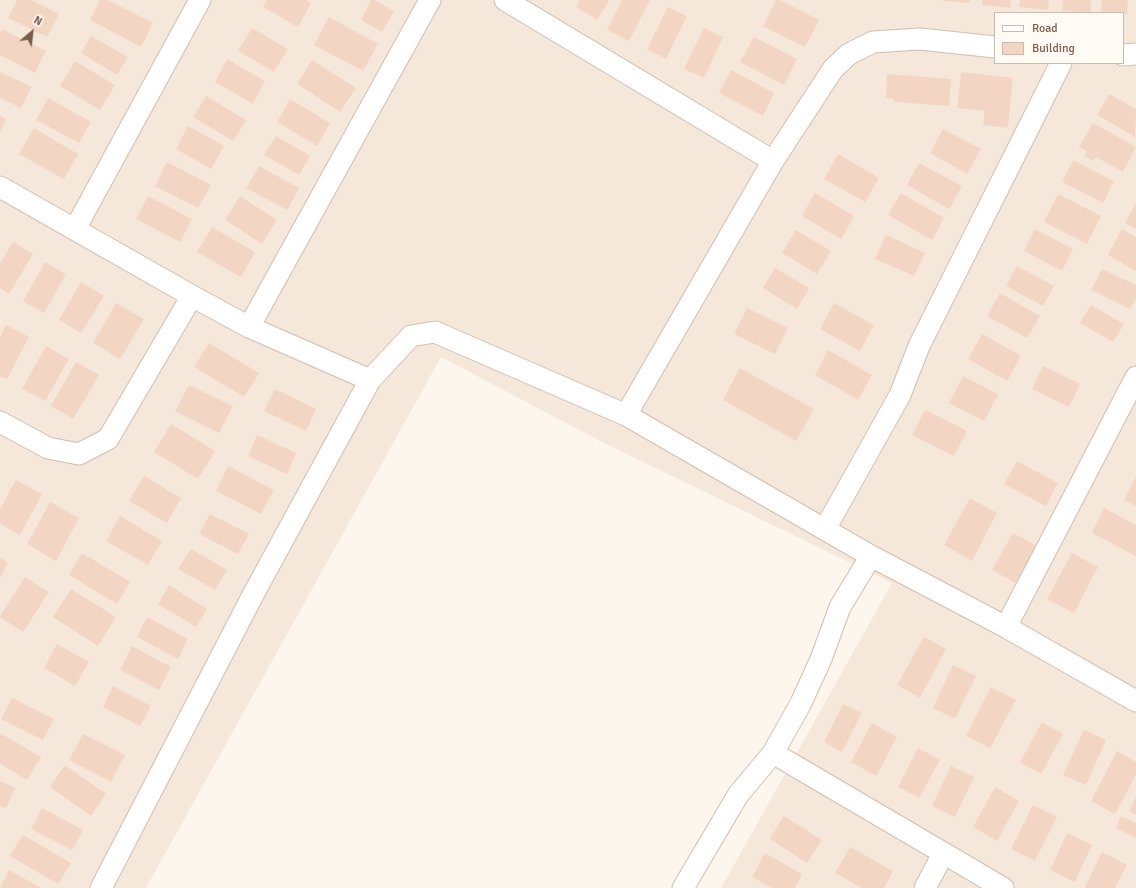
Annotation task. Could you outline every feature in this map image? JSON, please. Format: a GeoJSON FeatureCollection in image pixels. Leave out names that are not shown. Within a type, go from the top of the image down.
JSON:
{"type":"FeatureCollection","features":[{"type":"Feature","properties":{"kind":"street"},"geometry":{"type":"LineString","coordinates":[[75,229],[200,0]]}},
{"type":"Feature","properties":{"kind":"street"},"geometry":{"type":"LineString","coordinates":[[249,327],[430,0]]}},
{"type":"Feature","properties":{"kind":"street"},"geometry":{"type":"LineString","coordinates":[[505,0],[774,161]]}},
{"type":"Feature","properties":{"kind":"street"},"geometry":{"type":"LineString","coordinates":[[626,415],[774,161],[833,69],[849,54],[873,42],[920,39],[994,47]]}},
{"type":"Feature","properties":{"kind":"street"},"geometry":{"type":"LineString","coordinates":[[1124,55],[1136,54]]}},
{"type":"Feature","properties":{"kind":"street"},"geometry":{"type":"LineString","coordinates":[[825,529],[900,395],[919,346],[1060,64]]}},
{"type":"Feature","properties":{"kind":"street"},"geometry":{"type":"LineString","coordinates":[[0,187],[249,327],[370,380]]}},
{"type":"Feature","properties":{"kind":"street"},"geometry":{"type":"LineString","coordinates":[[0,422],[48,448],[79,454],[108,439],[192,296]]}},
{"type":"Feature","properties":{"kind":"street"},"geometry":{"type":"LineString","coordinates":[[101,888],[254,593],[370,380],[411,336],[435,332],[626,415],[871,556],[1006,626],[1136,701]]}},
{"type":"Feature","properties":{"kind":"street"},"geometry":{"type":"LineString","coordinates":[[1006,626],[1136,377]]}},
{"type":"Feature","properties":{"kind":"street"},"geometry":{"type":"LineString","coordinates":[[683,888],[738,795],[773,753],[801,703],[821,659],[840,607],[871,556]]}},
{"type":"Feature","properties":{"kind":"street"},"geometry":{"type":"LineString","coordinates":[[773,753],[1003,888]]}},
{"type":"Feature","properties":{"kind":"street"},"geometry":{"type":"LineString","coordinates":[[925,888],[943,854]]}},
{"type":"Feature","properties":{"kind":"shaded area"},"geometry":{"type":"Polygon","coordinates":[[[0,0],[1136,0],[1136,888],[721,888],[892,583],[600,441],[441,357],[146,888],[0,888],[0,0]]]}},
{"type":"Feature","properties":{"kind":"building"},"geometry":{"type":"Polygon","coordinates":[[[17,0],[31,0],[59,14],[47,37],[8,18],[17,0]]]}},
{"type":"Feature","properties":{"kind":"building"},"geometry":{"type":"Polygon","coordinates":[[[100,0],[108,0],[153,23],[141,47],[90,20],[100,0]]]}},
{"type":"Feature","properties":{"kind":"building"},"geometry":{"type":"Polygon","coordinates":[[[267,0],[306,0],[311,3],[298,27],[263,7],[267,0]]]}},
{"type":"Feature","properties":{"kind":"building"},"geometry":{"type":"Polygon","coordinates":[[[371,0],[374,0],[394,11],[382,32],[361,20],[371,0]]]}},
{"type":"Feature","properties":{"kind":"building"},"geometry":{"type":"Polygon","coordinates":[[[580,0],[609,0],[597,20],[576,7],[580,0]]]}},
{"type":"Feature","properties":{"kind":"building"},"geometry":{"type":"Polygon","coordinates":[[[622,0],[650,0],[629,41],[607,30],[622,0]]]}},
{"type":"Feature","properties":{"kind":"building"},"geometry":{"type":"Polygon","coordinates":[[[776,0],[780,0],[819,20],[805,47],[763,26],[776,0]]]}},
{"type":"Feature","properties":{"kind":"building"},"geometry":{"type":"Polygon","coordinates":[[[970,0],[970,3],[943,1],[970,0]]]}},
{"type":"Feature","properties":{"kind":"building"},"geometry":{"type":"Polygon","coordinates":[[[982,0],[1011,0],[1010,8],[982,5],[982,0]]]}},
{"type":"Feature","properties":{"kind":"building"},"geometry":{"type":"Polygon","coordinates":[[[1020,0],[1049,0],[1048,10],[1019,7],[1020,0]]]}},
{"type":"Feature","properties":{"kind":"building"},"geometry":{"type":"Polygon","coordinates":[[[1063,0],[1091,0],[1091,12],[1062,11],[1063,0]]]}},
{"type":"Feature","properties":{"kind":"building"},"geometry":{"type":"Polygon","coordinates":[[[1102,0],[1128,0],[1127,15],[1124,14],[1124,12],[1101,12],[1102,0]]]}},
{"type":"Feature","properties":{"kind":"building"},"geometry":{"type":"Polygon","coordinates":[[[668,7],[687,16],[666,59],[647,49],[668,7]]]}},
{"type":"Feature","properties":{"kind":"building"},"geometry":{"type":"Polygon","coordinates":[[[329,17],[378,44],[363,71],[314,45],[329,17]]]}},
{"type":"Feature","properties":{"kind":"building"},"geometry":{"type":"Polygon","coordinates":[[[252,28],[288,49],[274,72],[238,51],[252,28]]]}},
{"type":"Feature","properties":{"kind":"building"},"geometry":{"type":"Polygon","coordinates":[[[704,28],[723,37],[704,78],[684,69],[704,28]]]}},
{"type":"Feature","properties":{"kind":"building"},"geometry":{"type":"Polygon","coordinates":[[[2,29],[46,51],[35,73],[0,55],[0,33],[2,29]]]}},
{"type":"Feature","properties":{"kind":"building"},"geometry":{"type":"Polygon","coordinates":[[[91,36],[128,57],[117,75],[81,53],[91,36]]]}},
{"type":"Feature","properties":{"kind":"building"},"geometry":{"type":"Polygon","coordinates":[[[754,37],[797,59],[784,85],[740,62],[754,37]]]}},
{"type":"Feature","properties":{"kind":"building"},"geometry":{"type":"Polygon","coordinates":[[[227,59],[265,81],[253,104],[215,82],[227,59]]]}},
{"type":"Feature","properties":{"kind":"building"},"geometry":{"type":"Polygon","coordinates":[[[312,60],[356,88],[340,112],[297,84],[312,60]]]}},
{"type":"Feature","properties":{"kind":"building"},"geometry":{"type":"Polygon","coordinates":[[[75,61],[115,85],[100,110],[60,86],[75,61]]]}},
{"type":"Feature","properties":{"kind":"building"},"geometry":{"type":"Polygon","coordinates":[[[731,70],[774,93],[763,116],[719,93],[731,70]]]}},
{"type":"Feature","properties":{"kind":"building"},"geometry":{"type":"Polygon","coordinates":[[[0,72],[32,87],[21,108],[0,98],[0,72]]]}},
{"type":"Feature","properties":{"kind":"building"},"geometry":{"type":"Polygon","coordinates":[[[961,72],[1013,78],[1008,128],[983,125],[985,111],[957,108],[961,72]]]}},
{"type":"Feature","properties":{"kind":"building"},"geometry":{"type":"Polygon","coordinates":[[[887,74],[951,79],[949,106],[894,102],[894,99],[886,98],[887,74]]]}},
{"type":"Feature","properties":{"kind":"building"},"geometry":{"type":"Polygon","coordinates":[[[1109,94],[1136,109],[1135,137],[1097,115],[1109,94]]]}},
{"type":"Feature","properties":{"kind":"building"},"geometry":{"type":"Polygon","coordinates":[[[206,96],[246,120],[233,141],[193,117],[206,96]]]}},
{"type":"Feature","properties":{"kind":"building"},"geometry":{"type":"Polygon","coordinates":[[[48,98],[91,122],[79,143],[36,120],[48,98]]]}},
{"type":"Feature","properties":{"kind":"building"},"geometry":{"type":"Polygon","coordinates":[[[290,99],[330,123],[317,146],[277,122],[290,99]]]}},
{"type":"Feature","properties":{"kind":"building"},"geometry":{"type":"Polygon","coordinates":[[[0,116],[6,119],[0,133],[0,116]]]}},
{"type":"Feature","properties":{"kind":"building"},"geometry":{"type":"Polygon","coordinates":[[[1093,123],[1136,147],[1123,172],[1096,157],[1093,161],[1084,156],[1087,151],[1079,147],[1093,123]]]}},
{"type":"Feature","properties":{"kind":"building"},"geometry":{"type":"Polygon","coordinates":[[[188,126],[224,146],[211,169],[176,149],[188,126]]]}},
{"type":"Feature","properties":{"kind":"building"},"geometry":{"type":"Polygon","coordinates":[[[34,128],[78,154],[64,179],[19,154],[34,128]]]}},
{"type":"Feature","properties":{"kind":"building"},"geometry":{"type":"Polygon","coordinates":[[[943,129],[981,149],[967,174],[930,153],[943,129]]]}},
{"type":"Feature","properties":{"kind":"building"},"geometry":{"type":"Polygon","coordinates":[[[276,136],[310,156],[299,175],[264,155],[276,136]]]}},
{"type":"Feature","properties":{"kind":"building"},"geometry":{"type":"Polygon","coordinates":[[[838,154],[879,178],[865,202],[824,179],[838,154]]]}},
{"type":"Feature","properties":{"kind":"building"},"geometry":{"type":"Polygon","coordinates":[[[1073,160],[1114,181],[1103,203],[1062,182],[1073,160]]]}},
{"type":"Feature","properties":{"kind":"building"},"geometry":{"type":"Polygon","coordinates":[[[167,162],[211,185],[198,208],[155,186],[167,162]]]}},
{"type":"Feature","properties":{"kind":"building"},"geometry":{"type":"Polygon","coordinates":[[[919,163],[962,186],[949,209],[907,185],[919,163]]]}},
{"type":"Feature","properties":{"kind":"building"},"geometry":{"type":"Polygon","coordinates":[[[259,166],[299,188],[287,210],[246,188],[259,166]]]}},
{"type":"Feature","properties":{"kind":"building"},"geometry":{"type":"Polygon","coordinates":[[[815,193],[854,216],[841,239],[802,216],[815,193]]]}},
{"type":"Feature","properties":{"kind":"building"},"geometry":{"type":"Polygon","coordinates":[[[901,193],[944,218],[932,240],[888,215],[901,193]]]}},
{"type":"Feature","properties":{"kind":"building"},"geometry":{"type":"Polygon","coordinates":[[[1058,194],[1101,216],[1087,244],[1044,222],[1058,194]]]}},
{"type":"Feature","properties":{"kind":"building"},"geometry":{"type":"Polygon","coordinates":[[[148,196],[192,219],[180,242],[136,219],[148,196]]]}},
{"type":"Feature","properties":{"kind":"building"},"geometry":{"type":"Polygon","coordinates":[[[240,196],[277,220],[262,244],[225,220],[240,196]]]}},
{"type":"Feature","properties":{"kind":"building"},"geometry":{"type":"Polygon","coordinates":[[[1136,203],[1136,229],[1125,223],[1136,203]]]}},
{"type":"Feature","properties":{"kind":"building"},"geometry":{"type":"Polygon","coordinates":[[[212,227],[255,252],[241,277],[197,252],[212,227]]]}},
{"type":"Feature","properties":{"kind":"building"},"geometry":{"type":"Polygon","coordinates":[[[1035,229],[1073,249],[1062,271],[1024,251],[1035,229]]]}},
{"type":"Feature","properties":{"kind":"building"},"geometry":{"type":"Polygon","coordinates":[[[1122,229],[1136,237],[1136,271],[1108,255],[1122,229]]]}},
{"type":"Feature","properties":{"kind":"building"},"geometry":{"type":"Polygon","coordinates":[[[796,230],[831,251],[817,274],[782,253],[796,230]]]}},
{"type":"Feature","properties":{"kind":"building"},"geometry":{"type":"Polygon","coordinates":[[[886,235],[925,253],[914,276],[875,259],[886,235]]]}},
{"type":"Feature","properties":{"kind":"building"},"geometry":{"type":"Polygon","coordinates":[[[13,242],[33,254],[9,294],[0,288],[0,263],[13,242]]]}},
{"type":"Feature","properties":{"kind":"building"},"geometry":{"type":"Polygon","coordinates":[[[45,262],[66,274],[44,313],[23,301],[45,262]]]}},
{"type":"Feature","properties":{"kind":"building"},"geometry":{"type":"Polygon","coordinates":[[[1017,266],[1054,286],[1043,306],[1006,286],[1017,266]]]}},
{"type":"Feature","properties":{"kind":"building"},"geometry":{"type":"Polygon","coordinates":[[[775,268],[809,288],[797,309],[763,288],[775,268]]]}},
{"type":"Feature","properties":{"kind":"building"},"geometry":{"type":"Polygon","coordinates":[[[1102,269],[1136,285],[1136,298],[1130,309],[1091,290],[1102,269]]]}},
{"type":"Feature","properties":{"kind":"building"},"geometry":{"type":"Polygon","coordinates":[[[81,282],[104,296],[81,333],[59,320],[81,282]]]}},
{"type":"Feature","properties":{"kind":"building"},"geometry":{"type":"Polygon","coordinates":[[[1000,293],[1040,316],[1027,338],[987,316],[1000,293]]]}},
{"type":"Feature","properties":{"kind":"building"},"geometry":{"type":"Polygon","coordinates":[[[116,303],[144,319],[120,359],[93,343],[116,303]]]}},
{"type":"Feature","properties":{"kind":"building"},"geometry":{"type":"Polygon","coordinates":[[[834,303],[874,325],[860,351],[820,329],[834,303]]]}},
{"type":"Feature","properties":{"kind":"building"},"geometry":{"type":"Polygon","coordinates":[[[1091,305],[1124,324],[1113,342],[1080,323],[1091,305]]]}},
{"type":"Feature","properties":{"kind":"building"},"geometry":{"type":"Polygon","coordinates":[[[747,308],[788,328],[775,354],[734,334],[747,308]]]}},
{"type":"Feature","properties":{"kind":"building"},"geometry":{"type":"Polygon","coordinates":[[[6,325],[29,337],[7,379],[0,376],[0,337],[6,325]]]}},
{"type":"Feature","properties":{"kind":"building"},"geometry":{"type":"Polygon","coordinates":[[[982,334],[1021,356],[1007,381],[968,359],[982,334]]]}},
{"type":"Feature","properties":{"kind":"building"},"geometry":{"type":"Polygon","coordinates":[[[209,343],[259,373],[244,397],[194,367],[209,343]]]}},
{"type":"Feature","properties":{"kind":"building"},"geometry":{"type":"Polygon","coordinates":[[[46,346],[69,359],[45,401],[22,389],[46,346]]]}},
{"type":"Feature","properties":{"kind":"building"},"geometry":{"type":"Polygon","coordinates":[[[828,350],[872,375],[858,400],[815,375],[828,350]]]}},
{"type":"Feature","properties":{"kind":"building"},"geometry":{"type":"Polygon","coordinates":[[[76,362],[99,375],[73,419],[51,406],[76,362]]]}},
{"type":"Feature","properties":{"kind":"building"},"geometry":{"type":"Polygon","coordinates":[[[1043,366],[1080,384],[1069,407],[1032,389],[1043,366]]]}},
{"type":"Feature","properties":{"kind":"building"},"geometry":{"type":"Polygon","coordinates":[[[740,368],[814,409],[796,441],[723,400],[740,368]]]}},
{"type":"Feature","properties":{"kind":"building"},"geometry":{"type":"Polygon","coordinates":[[[963,376],[998,394],[984,421],[949,403],[963,376]]]}},
{"type":"Feature","properties":{"kind":"building"},"geometry":{"type":"Polygon","coordinates":[[[189,385],[233,406],[219,433],[175,411],[189,385]]]}},
{"type":"Feature","properties":{"kind":"building"},"geometry":{"type":"Polygon","coordinates":[[[275,389],[316,409],[306,431],[264,411],[275,389]]]}},
{"type":"Feature","properties":{"kind":"building"},"geometry":{"type":"Polygon","coordinates":[[[925,410],[967,431],[954,456],[912,435],[925,410]]]}},
{"type":"Feature","properties":{"kind":"building"},"geometry":{"type":"Polygon","coordinates":[[[171,424],[215,451],[198,479],[154,452],[171,424]]]}},
{"type":"Feature","properties":{"kind":"building"},"geometry":{"type":"Polygon","coordinates":[[[257,435],[296,453],[287,474],[248,456],[257,435]]]}},
{"type":"Feature","properties":{"kind":"building"},"geometry":{"type":"Polygon","coordinates":[[[1017,461],[1058,483],[1046,506],[1004,484],[1017,461]]]}},
{"type":"Feature","properties":{"kind":"building"},"geometry":{"type":"Polygon","coordinates":[[[228,466],[274,490],[261,514],[216,491],[228,466]]]}},
{"type":"Feature","properties":{"kind":"building"},"geometry":{"type":"Polygon","coordinates":[[[144,476],[181,498],[167,523],[129,501],[144,476]]]}},
{"type":"Feature","properties":{"kind":"building"},"geometry":{"type":"Polygon","coordinates":[[[1136,477],[1136,506],[1124,500],[1136,477]]]}},
{"type":"Feature","properties":{"kind":"building"},"geometry":{"type":"Polygon","coordinates":[[[16,480],[42,494],[20,535],[0,524],[0,509],[16,480]]]}},
{"type":"Feature","properties":{"kind":"building"},"geometry":{"type":"Polygon","coordinates":[[[970,498],[997,513],[972,561],[944,545],[970,498]]]}},
{"type":"Feature","properties":{"kind":"building"},"geometry":{"type":"Polygon","coordinates":[[[50,502],[79,518],[56,561],[27,544],[50,502]]]}},
{"type":"Feature","properties":{"kind":"building"},"geometry":{"type":"Polygon","coordinates":[[[1104,508],[1136,525],[1136,556],[1092,533],[1104,508]]]}},
{"type":"Feature","properties":{"kind":"building"},"geometry":{"type":"Polygon","coordinates":[[[210,514],[249,534],[238,554],[199,534],[210,514]]]}},
{"type":"Feature","properties":{"kind":"building"},"geometry":{"type":"Polygon","coordinates":[[[120,516],[162,541],[148,565],[106,541],[120,516]]]}},
{"type":"Feature","properties":{"kind":"building"},"geometry":{"type":"Polygon","coordinates":[[[1013,533],[1037,546],[1017,584],[992,570],[1013,533]]]}},
{"type":"Feature","properties":{"kind":"building"},"geometry":{"type":"Polygon","coordinates":[[[191,549],[227,570],[215,590],[178,569],[191,549]]]}},
{"type":"Feature","properties":{"kind":"building"},"geometry":{"type":"Polygon","coordinates":[[[82,553],[130,582],[117,604],[69,575],[82,553]]]}},
{"type":"Feature","properties":{"kind":"building"},"geometry":{"type":"Polygon","coordinates":[[[1072,553],[1098,567],[1074,613],[1047,599],[1072,553]]]}},
{"type":"Feature","properties":{"kind":"building"},"geometry":{"type":"Polygon","coordinates":[[[0,558],[8,563],[0,578],[0,558]]]}},
{"type":"Feature","properties":{"kind":"building"},"geometry":{"type":"Polygon","coordinates":[[[25,577],[49,592],[23,632],[0,616],[25,577]]]}},
{"type":"Feature","properties":{"kind":"building"},"geometry":{"type":"Polygon","coordinates":[[[169,585],[207,609],[196,627],[158,604],[169,585]]]}},
{"type":"Feature","properties":{"kind":"building"},"geometry":{"type":"Polygon","coordinates":[[[71,589],[116,617],[98,646],[53,617],[71,589]]]}},
{"type":"Feature","properties":{"kind":"building"},"geometry":{"type":"Polygon","coordinates":[[[147,617],[188,639],[178,659],[137,637],[147,617]]]}},
{"type":"Feature","properties":{"kind":"building"},"geometry":{"type":"Polygon","coordinates":[[[924,637],[946,649],[920,698],[897,685],[924,637]]]}},
{"type":"Feature","properties":{"kind":"building"},"geometry":{"type":"Polygon","coordinates":[[[57,644],[89,662],[75,686],[44,668],[57,644]]]}},
{"type":"Feature","properties":{"kind":"building"},"geometry":{"type":"Polygon","coordinates":[[[132,646],[171,667],[159,690],[120,670],[132,646]]]}},
{"type":"Feature","properties":{"kind":"building"},"geometry":{"type":"Polygon","coordinates":[[[953,665],[976,676],[955,719],[933,708],[953,665]]]}},
{"type":"Feature","properties":{"kind":"building"},"geometry":{"type":"Polygon","coordinates":[[[113,686],[151,706],[140,726],[103,707],[113,686]]]}},
{"type":"Feature","properties":{"kind":"building"},"geometry":{"type":"Polygon","coordinates":[[[991,687],[1016,700],[990,748],[966,736],[991,687]]]}},
{"type":"Feature","properties":{"kind":"building"},"geometry":{"type":"Polygon","coordinates":[[[12,698],[54,719],[43,740],[1,719],[12,698]]]}},
{"type":"Feature","properties":{"kind":"building"},"geometry":{"type":"Polygon","coordinates":[[[843,704],[862,713],[842,752],[824,742],[843,704]]]}},
{"type":"Feature","properties":{"kind":"building"},"geometry":{"type":"Polygon","coordinates":[[[1042,722],[1063,734],[1041,774],[1020,762],[1042,722]]]}},
{"type":"Feature","properties":{"kind":"building"},"geometry":{"type":"Polygon","coordinates":[[[872,723],[897,737],[876,776],[851,762],[872,723]]]}},
{"type":"Feature","properties":{"kind":"building"},"geometry":{"type":"Polygon","coordinates":[[[1084,730],[1106,740],[1086,785],[1063,775],[1084,730]]]}},
{"type":"Feature","properties":{"kind":"building"},"geometry":{"type":"Polygon","coordinates":[[[0,733],[41,757],[27,780],[0,764],[0,733]]]}},
{"type":"Feature","properties":{"kind":"building"},"geometry":{"type":"Polygon","coordinates":[[[83,734],[125,755],[111,782],[69,760],[83,734]]]}},
{"type":"Feature","properties":{"kind":"building"},"geometry":{"type":"Polygon","coordinates":[[[918,748],[940,760],[919,798],[898,787],[918,748]]]}},
{"type":"Feature","properties":{"kind":"building"},"geometry":{"type":"Polygon","coordinates":[[[1117,751],[1136,762],[1136,775],[1115,814],[1091,801],[1117,751]]]}},
{"type":"Feature","properties":{"kind":"building"},"geometry":{"type":"Polygon","coordinates":[[[65,765],[106,794],[91,816],[50,787],[65,765]]]}},
{"type":"Feature","properties":{"kind":"building"},"geometry":{"type":"Polygon","coordinates":[[[951,766],[974,777],[955,817],[932,806],[951,766]]]}},
{"type":"Feature","properties":{"kind":"building"},"geometry":{"type":"Polygon","coordinates":[[[0,781],[15,788],[6,808],[0,806],[0,781]]]}},
{"type":"Feature","properties":{"kind":"building"},"geometry":{"type":"Polygon","coordinates":[[[995,787],[1019,801],[997,841],[973,827],[995,787]]]}},
{"type":"Feature","properties":{"kind":"building"},"geometry":{"type":"Polygon","coordinates":[[[1136,797],[1136,815],[1129,811],[1136,797]]]}},
{"type":"Feature","properties":{"kind":"building"},"geometry":{"type":"Polygon","coordinates":[[[1033,805],[1057,817],[1035,861],[1011,849],[1033,805]]]}},
{"type":"Feature","properties":{"kind":"building"},"geometry":{"type":"Polygon","coordinates":[[[42,808],[83,830],[72,850],[31,829],[42,808]]]}},
{"type":"Feature","properties":{"kind":"building"},"geometry":{"type":"Polygon","coordinates":[[[784,816],[822,840],[807,863],[770,839],[784,816]]]}},
{"type":"Feature","properties":{"kind":"building"},"geometry":{"type":"Polygon","coordinates":[[[1121,816],[1136,823],[1136,838],[1116,828],[1121,816]]]}},
{"type":"Feature","properties":{"kind":"building"},"geometry":{"type":"Polygon","coordinates":[[[1067,833],[1092,845],[1075,882],[1050,870],[1067,833]]]}},
{"type":"Feature","properties":{"kind":"building"},"geometry":{"type":"Polygon","coordinates":[[[23,835],[71,863],[58,884],[10,856],[23,835]]]}},
{"type":"Feature","properties":{"kind":"building"},"geometry":{"type":"Polygon","coordinates":[[[850,847],[893,871],[884,888],[862,888],[835,873],[850,847]]]}},
{"type":"Feature","properties":{"kind":"building"},"geometry":{"type":"Polygon","coordinates":[[[1102,852],[1127,865],[1115,888],[1086,888],[1085,887],[1102,852]]]}},
{"type":"Feature","properties":{"kind":"building"},"geometry":{"type":"Polygon","coordinates":[[[765,853],[802,874],[795,888],[772,888],[752,877],[765,853]]]}},
{"type":"Feature","properties":{"kind":"building"},"geometry":{"type":"Polygon","coordinates":[[[9,870],[41,888],[0,888],[9,870]]]}}]}
